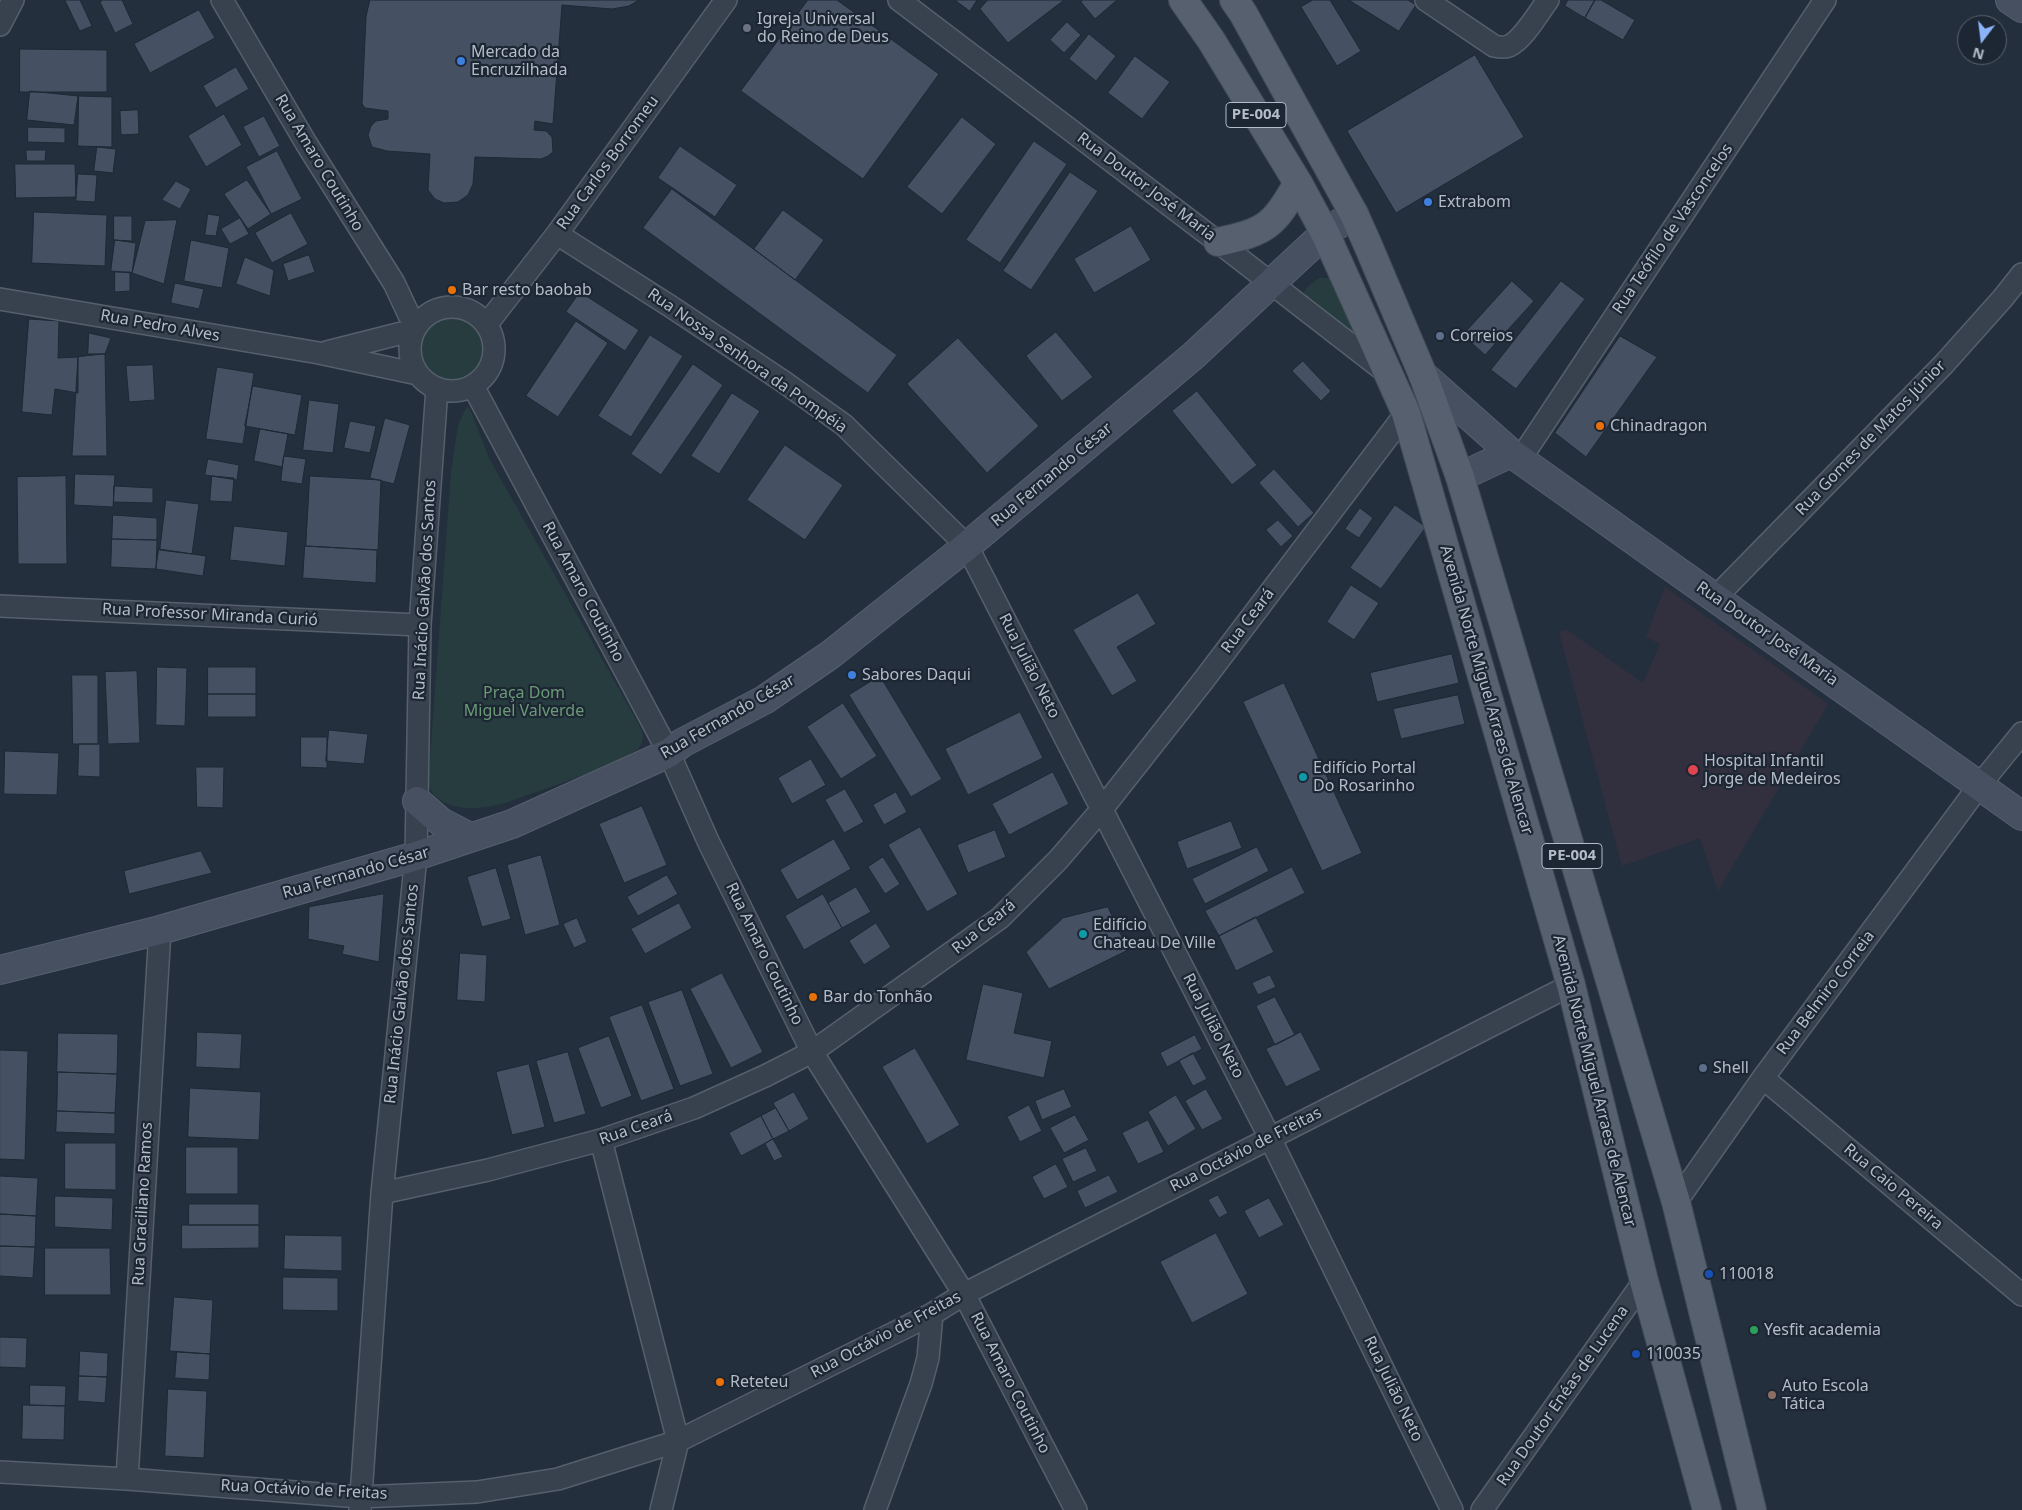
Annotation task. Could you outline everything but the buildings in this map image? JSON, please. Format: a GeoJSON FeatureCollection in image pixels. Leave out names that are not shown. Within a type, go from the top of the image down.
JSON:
{"type":"FeatureCollection","features":[{"type":"Feature","properties":{"kind":"main road","name":"Avenida Norte Miguel Arraes de Alencar"},"geometry":{"type":"LineString","coordinates":[[1183,0],[1211,40],[1298,183],[1324,233],[1406,413],[1572,985],[1644,1282],[1707,1510]]}},
{"type":"Feature","properties":{"kind":"main road","name":"PE-004"},"geometry":{"type":"LineString","coordinates":[[1243,4],[1354,214],[1424,375],[1460,477],[1676,1202],[1752,1510]]}},
{"type":"Feature","properties":{"kind":"main road"},"geometry":{"type":"LineString","coordinates":[[1218,242],[1248,235],[1267,226],[1282,211],[1298,183]]}},
{"type":"Feature","properties":{"kind":"street"},"geometry":{"type":"LineString","coordinates":[[0,25],[13,0]]}},
{"type":"Feature","properties":{"kind":"street","name":"Rua Amaro Coutinho"},"geometry":{"type":"LineString","coordinates":[[222,0],[306,143],[394,283],[415,327]]}},
{"type":"Feature","properties":{"kind":"street","name":"Rua Carlos Borromeu"},"geometry":{"type":"LineString","coordinates":[[487,324],[557,234],[726,0]]}},
{"type":"Feature","properties":{"kind":"street","name":"Rua Doutor José Maria"},"geometry":{"type":"LineString","coordinates":[[899,0],[1218,242],[1390,376]]}},
{"type":"Feature","properties":{"kind":"street"},"geometry":{"type":"LineString","coordinates":[[1426,0],[1494,46],[1502,47],[1508,47],[1518,41],[1548,0]]}},
{"type":"Feature","properties":{"kind":"street","name":"Rua Teófilo de Vasconcelos"},"geometry":{"type":"LineString","coordinates":[[1516,456],[1825,0]]}},
{"type":"Feature","properties":{"kind":"street"},"geometry":{"type":"LineString","coordinates":[[2010,0],[2022,8]]}},
{"type":"Feature","properties":{"kind":"street","name":"Rua Fernando César"},"geometry":{"type":"LineString","coordinates":[[0,970],[160,930],[416,856],[512,824],[669,753],[682,743],[764,700],[813,666],[967,546],[1193,356],[1324,233],[1354,214]]}},
{"type":"Feature","properties":{"kind":"street","name":"Rua Nossa Senhora da Pompéia"},"geometry":{"type":"LineString","coordinates":[[557,234],[687,317],[844,425],[967,546]]}},
{"type":"Feature","properties":{"kind":"street","name":"Rua Gomes de Matos Júnior"},"geometry":{"type":"LineString","coordinates":[[1715,598],[1944,364],[2022,274]]}},
{"type":"Feature","properties":{"kind":"street","name":"Rua Pedro Alves"},"geometry":{"type":"LineString","coordinates":[[0,299],[319,354],[418,374]]}},
{"type":"Feature","properties":{"kind":"street"},"geometry":{"type":"LineString","coordinates":[[452,306],[465,308],[487,324],[493,336],[495,351],[492,365],[484,377],[473,386],[462,390],[449,391],[427,383],[418,374],[412,362],[410,349],[415,327],[426,315],[452,306]]}},
{"type":"Feature","properties":{"kind":"street","name":"Rua Pedro Alves"},"geometry":{"type":"LineString","coordinates":[[319,354],[415,327]]}},
{"type":"Feature","properties":{"kind":"street","name":"Rua Doutor José Maria"},"geometry":{"type":"LineString","coordinates":[[1424,375],[1516,456],[2022,816]]}},
{"type":"Feature","properties":{"kind":"street","name":"Rua Amaro Coutinho"},"geometry":{"type":"LineString","coordinates":[[473,386],[669,753],[708,841],[812,1052],[964,1294],[1076,1510]]}},
{"type":"Feature","properties":{"kind":"street","name":"Rua Inácio Galvão dos Santos"},"geometry":{"type":"LineString","coordinates":[[360,1503],[382,1193],[416,856],[420,625],[437,388]]}},
{"type":"Feature","properties":{"kind":"street","name":"Rua Ceará"},"geometry":{"type":"LineString","coordinates":[[382,1193],[488,1170],[601,1140],[694,1108],[765,1076],[812,1052],[1000,918],[1058,860],[1102,809],[1203,681],[1406,413]]}},
{"type":"Feature","properties":{"kind":"street"},"geometry":{"type":"LineString","coordinates":[[1460,477],[1516,456]]}},
{"type":"Feature","properties":{"kind":"street","name":"Rua Julião Neto"},"geometry":{"type":"LineString","coordinates":[[967,546],[1270,1138],[1452,1510]]}},
{"type":"Feature","properties":{"kind":"street","name":"Rua Professor Miranda Curió"},"geometry":{"type":"LineString","coordinates":[[0,606],[420,625]]}},
{"type":"Feature","properties":{"kind":"street","name":"Rua Belmiro Correia"},"geometry":{"type":"LineString","coordinates":[[1676,1202],[1763,1078],[1980,786],[2022,733]]}},
{"type":"Feature","properties":{"kind":"street"},"geometry":{"type":"LineString","coordinates":[[417,801],[441,822],[470,837]]}},
{"type":"Feature","properties":{"kind":"street","name":"Rua Graciliano Ramos"},"geometry":{"type":"LineString","coordinates":[[127,1479],[160,930]]}},
{"type":"Feature","properties":{"kind":"street","name":"Rua Octávio de Freitas"},"geometry":{"type":"LineString","coordinates":[[0,1472],[127,1479],[360,1503],[477,1492],[558,1479],[678,1441],[932,1314],[964,1294],[1572,985]]}},
{"type":"Feature","properties":{"kind":"street","name":"Rua Caio Pereira"},"geometry":{"type":"LineString","coordinates":[[1763,1078],[2022,1295]]}},
{"type":"Feature","properties":{"kind":"street"},"geometry":{"type":"LineString","coordinates":[[601,1140],[678,1441],[661,1510]]}},
{"type":"Feature","properties":{"kind":"street","name":"Rua Doutor Enéas de Lucena"},"geometry":{"type":"LineString","coordinates":[[1482,1510],[1644,1282]]}},
{"type":"Feature","properties":{"kind":"street"},"geometry":{"type":"LineString","coordinates":[[875,1510],[921,1384],[928,1358],[932,1314]]}},
{"type":"Feature","properties":{"kind":"shaded area","name":"Hospital Infantil Jorge de Medeiros"},"geometry":{"type":"Polygon","coordinates":[[[1665,587],[1828,704],[1718,891],[1700,838],[1622,866],[1559,632],[1567,630],[1643,683],[1660,644],[1646,637],[1665,587]]]}},
{"type":"Feature","properties":{"kind":"green space"},"geometry":{"type":"Polygon","coordinates":[[[1320,278],[1329,278],[1334,281],[1362,339],[1359,345],[1302,297],[1309,286],[1320,278]]]}},
{"type":"Feature","properties":{"kind":"green space"},"geometry":{"type":"Polygon","coordinates":[[[452,307],[468,310],[482,319],[491,333],[494,349],[491,365],[482,379],[468,388],[452,391],[436,388],[422,379],[413,365],[410,349],[413,333],[422,319],[436,310],[452,307]]]}},
{"type":"Feature","properties":{"kind":"green space","name":"Praça Dom Miguel Valverde"},"geometry":{"type":"Polygon","coordinates":[[[467,406],[470,409],[489,458],[639,725],[643,738],[637,750],[598,770],[508,802],[475,808],[464,808],[442,801],[434,794],[428,784],[451,473],[458,425],[467,406]]]}},
{"type":"Feature","properties":{"kind":"place","name":"Igreja Universal do Reino de Deus"},"geometry":{"type":"Point","coordinates":[747,28]}},
{"type":"Feature","properties":{"kind":"place","name":"Mercado da Encruzilhada"},"geometry":{"type":"Point","coordinates":[461,61]}},
{"type":"Feature","properties":{"kind":"place","name":"Extrabom"},"geometry":{"type":"Point","coordinates":[1428,202]}},
{"type":"Feature","properties":{"kind":"place","name":"Bar resto baobab"},"geometry":{"type":"Point","coordinates":[452,290]}},
{"type":"Feature","properties":{"kind":"place","name":"Correios"},"geometry":{"type":"Point","coordinates":[1440,336]}},
{"type":"Feature","properties":{"kind":"place","name":"Chinadragon"},"geometry":{"type":"Point","coordinates":[1600,426]}},
{"type":"Feature","properties":{"kind":"place","name":"Sabores Daqui"},"geometry":{"type":"Point","coordinates":[852,675]}},
{"type":"Feature","properties":{"kind":"place","name":"Hospital Infantil Jorge de Medeiros"},"geometry":{"type":"Point","coordinates":[1693,770]}},
{"type":"Feature","properties":{"kind":"place","name":"Edifício Portal Do Rosarinho"},"geometry":{"type":"Point","coordinates":[1303,777]}},
{"type":"Feature","properties":{"kind":"place","name":"Edifício Chateau De Ville"},"geometry":{"type":"Point","coordinates":[1083,934]}},
{"type":"Feature","properties":{"kind":"place","name":"Bar do Tonhão"},"geometry":{"type":"Point","coordinates":[813,997]}},
{"type":"Feature","properties":{"kind":"place","name":"Shell"},"geometry":{"type":"Point","coordinates":[1703,1068]}},
{"type":"Feature","properties":{"kind":"place","name":"110018"},"geometry":{"type":"Point","coordinates":[1709,1274]}},
{"type":"Feature","properties":{"kind":"place","name":"Yesfit academia"},"geometry":{"type":"Point","coordinates":[1754,1330]}},
{"type":"Feature","properties":{"kind":"place","name":"110035"},"geometry":{"type":"Point","coordinates":[1636,1354]}},
{"type":"Feature","properties":{"kind":"place","name":"Reteteu"},"geometry":{"type":"Point","coordinates":[720,1382]}},
{"type":"Feature","properties":{"kind":"place","name":"Auto Escola Tática"},"geometry":{"type":"Point","coordinates":[1772,1395]}}]}
